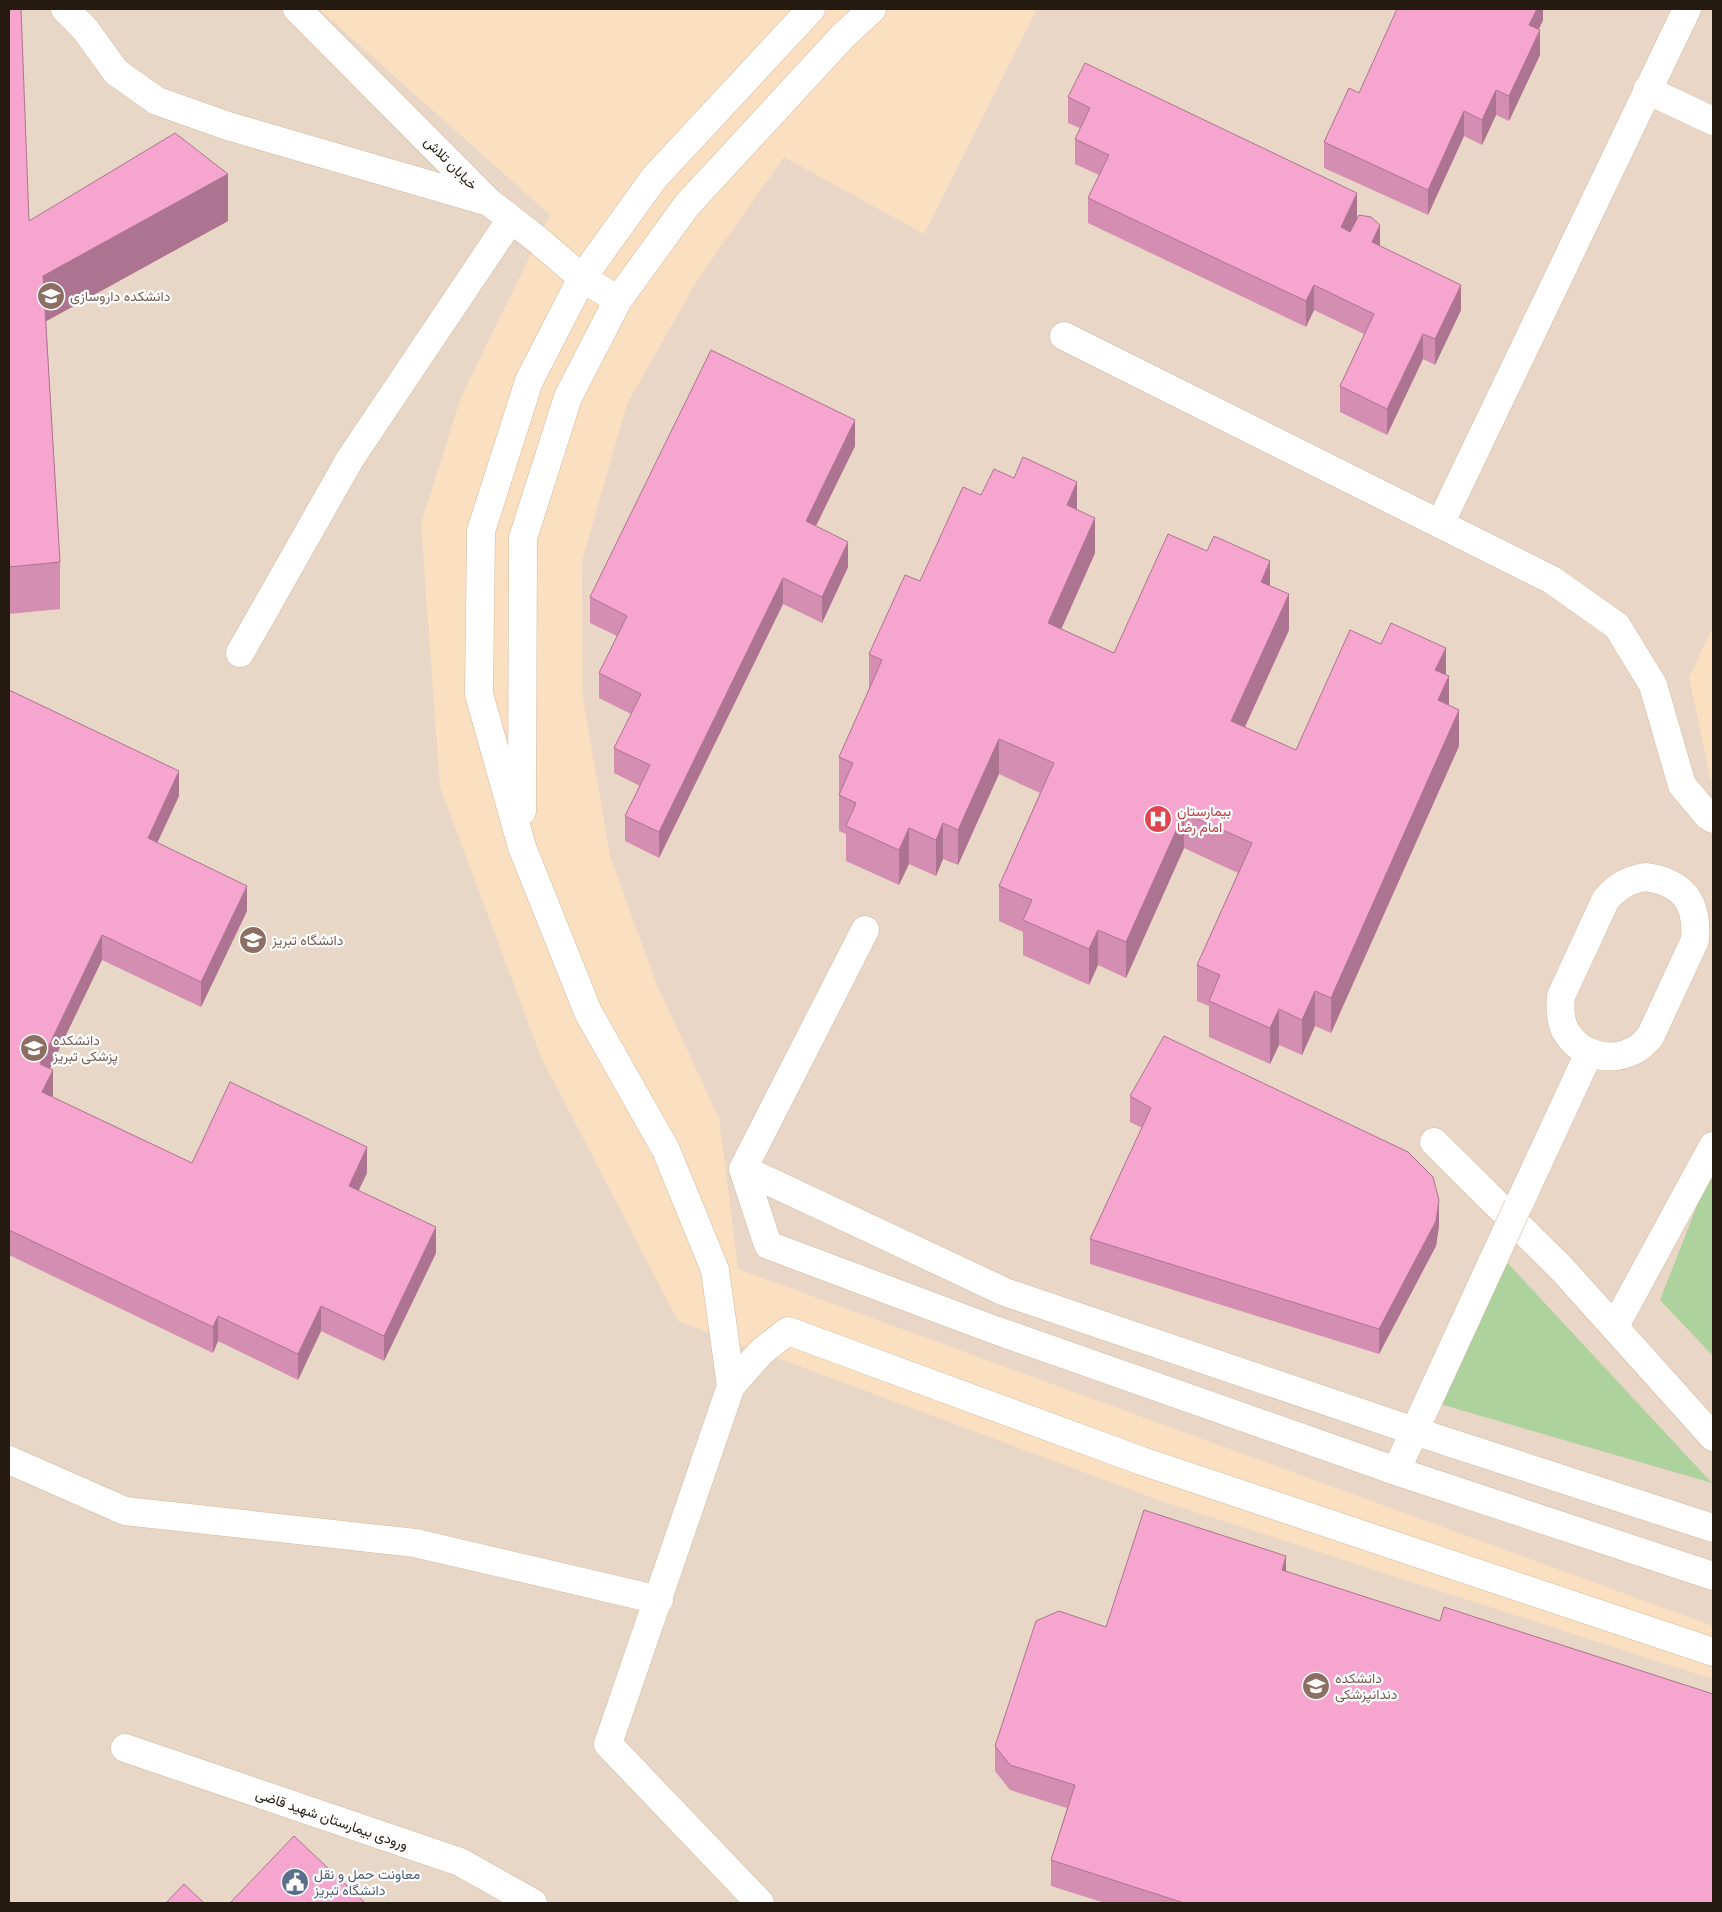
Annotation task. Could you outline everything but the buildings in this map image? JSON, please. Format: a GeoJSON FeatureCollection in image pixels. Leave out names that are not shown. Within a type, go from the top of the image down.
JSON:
{"type":"FeatureCollection","features":[{"type":"Feature","properties":{"kind":"street"},"geometry":{"type":"LineString","coordinates":[[65,9],[85,29],[116,72],[158,101],[228,126],[489,202]]}},
{"type":"Feature","properties":{"kind":"street","name":"خیابان تلاش"},"geometry":{"type":"LineString","coordinates":[[297,9],[489,202],[538,240],[582,278],[618,300]]}},
{"type":"Feature","properties":{"kind":"street"},"geometry":{"type":"LineString","coordinates":[[731,1386],[715,1270],[666,1150],[588,1012],[522,847],[479,694],[481,532],[529,381],[582,278],[654,178],[811,9]]}},
{"type":"Feature","properties":{"kind":"street"},"geometry":{"type":"LineString","coordinates":[[522,847],[523,538],[568,397],[618,300],[687,204],[836,44],[872,9]]}},
{"type":"Feature","properties":{"kind":"street"},"geometry":{"type":"LineString","coordinates":[[1440,524],[1687,9]]}},
{"type":"Feature","properties":{"kind":"street"},"geometry":{"type":"LineString","coordinates":[[1647,90],[1713,121]]}},
{"type":"Feature","properties":{"kind":"street"},"geometry":{"type":"LineString","coordinates":[[240,653],[350,459],[511,219]]}},
{"type":"Feature","properties":{"kind":"street"},"geometry":{"type":"LineString","coordinates":[[1064,336],[1552,580],[1617,626],[1653,684],[1682,785],[1708,816],[1713,819]]}},
{"type":"Feature","properties":{"kind":"street"},"geometry":{"type":"LineString","coordinates":[[1645,877],[1660,879],[1675,885],[1686,896],[1693,909],[1696,924],[1695,940],[1650,1037],[1637,1049],[1622,1056],[1605,1057],[1589,1053],[1575,1043],[1565,1029],[1560,1013],[1561,996],[1606,898],[1616,888],[1630,880],[1645,877]]}},
{"type":"Feature","properties":{"kind":"street"},"geometry":{"type":"LineString","coordinates":[[865,930],[743,1169],[768,1245],[992,1329],[1396,1471],[1713,1576]]}},
{"type":"Feature","properties":{"kind":"street"},"geometry":{"type":"LineString","coordinates":[[1396,1471],[1589,1053]]}},
{"type":"Feature","properties":{"kind":"street"},"geometry":{"type":"LineString","coordinates":[[1434,1142],[1562,1269],[1713,1437]]}},
{"type":"Feature","properties":{"kind":"street"},"geometry":{"type":"LineString","coordinates":[[1615,1326],[1713,1146]]}},
{"type":"Feature","properties":{"kind":"street"},"geometry":{"type":"LineString","coordinates":[[743,1169],[1005,1292],[1414,1431],[1713,1528]]}},
{"type":"Feature","properties":{"kind":"street"},"geometry":{"type":"LineString","coordinates":[[760,1903],[608,1744],[731,1386],[761,1352],[788,1330],[1142,1461],[1713,1652]]}},
{"type":"Feature","properties":{"kind":"street"},"geometry":{"type":"LineString","coordinates":[[9,1460],[125,1511],[415,1543],[658,1600]]}},
{"type":"Feature","properties":{"kind":"street","name":"ورودی بیمارستان شهید قاضی"},"geometry":{"type":"LineString","coordinates":[[126,1748],[460,1862],[533,1903]]}},
{"type":"Feature","properties":{"kind":"shaded area","name":"دانشگاه تبریز"},"geometry":{"type":"Polygon","coordinates":[[[9,9],[319,9],[550,215],[461,397],[421,524],[440,787],[541,1057],[678,1321],[1161,1501],[1713,1679],[1713,1903],[9,1903],[9,9]]]}},
{"type":"Feature","properties":{"kind":"shaded area","name":"بیمارستان امام رضا"},"geometry":{"type":"Polygon","coordinates":[[[1037,9],[1713,9],[1713,627],[1689,677],[1711,781],[1713,782],[1713,1626],[738,1269],[719,1118],[656,983],[610,856],[583,699],[582,561],[627,404],[698,279],[784,157],[924,234],[1037,9]]]}},
{"type":"Feature","properties":{"kind":"green space"},"geometry":{"type":"Polygon","coordinates":[[[1713,1165],[1713,1356],[1660,1300],[1713,1165]]]}},
{"type":"Feature","properties":{"kind":"green space"},"geometry":{"type":"Polygon","coordinates":[[[1502,1257],[1712,1483],[1440,1404],[1502,1257]]]}},
{"type":"Feature","properties":{"kind":"place","name":"دانشکده داروسازی"},"geometry":{"type":"Point","coordinates":[51,296]}},
{"type":"Feature","properties":{"kind":"place","name":"بیمارستان امام رضا"},"geometry":{"type":"Point","coordinates":[1158,819]}},
{"type":"Feature","properties":{"kind":"place","name":"دانشگاه تبریز"},"geometry":{"type":"Point","coordinates":[253,940]}},
{"type":"Feature","properties":{"kind":"place","name":"دانشکده پزشکی تبریز"},"geometry":{"type":"Point","coordinates":[34,1048]}},
{"type":"Feature","properties":{"kind":"place","name":"دانشکده دندانپزشکی"},"geometry":{"type":"Point","coordinates":[1316,1686]}},
{"type":"Feature","properties":{"kind":"place","name":"معاونت حمل و نقل دانشگاه تبریز"},"geometry":{"type":"Point","coordinates":[295,1882]}}]}
